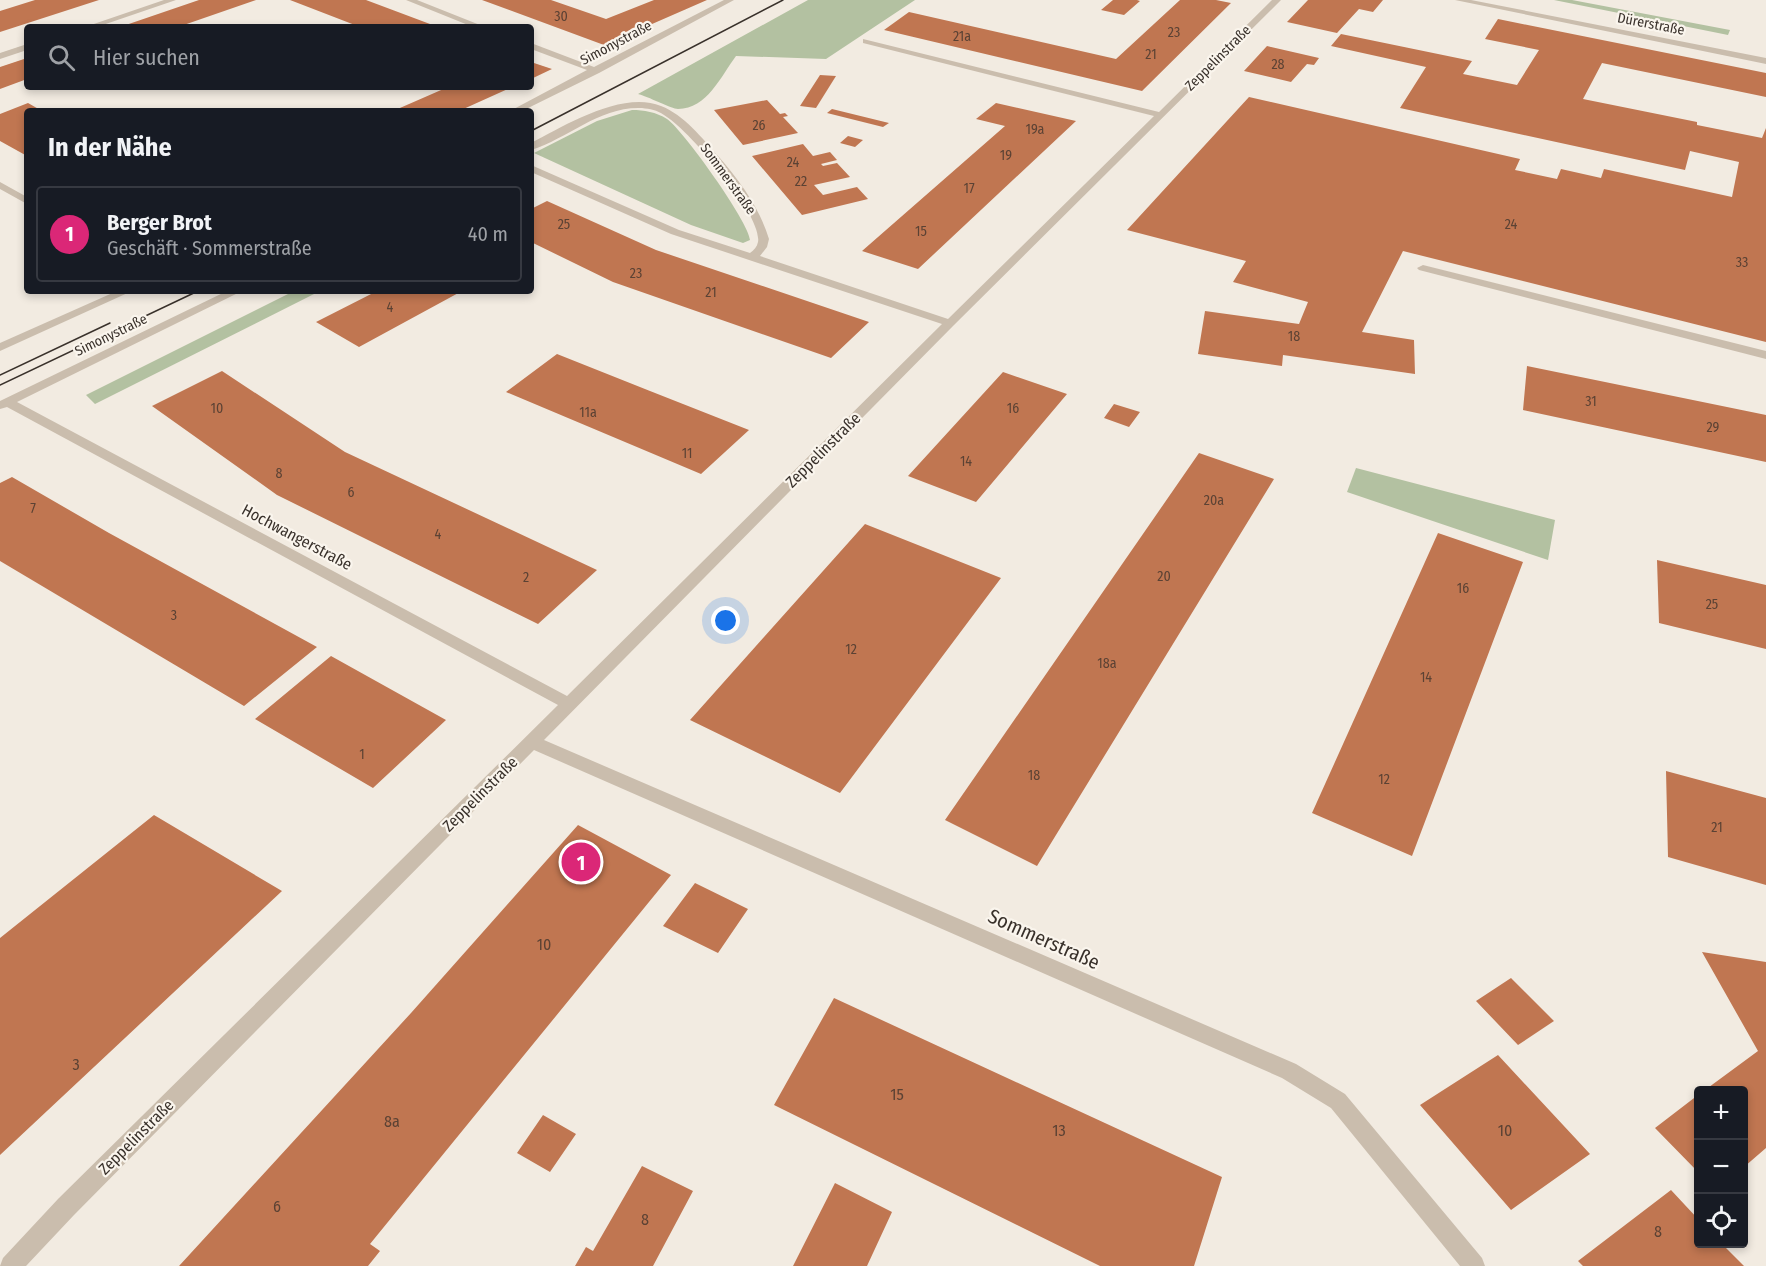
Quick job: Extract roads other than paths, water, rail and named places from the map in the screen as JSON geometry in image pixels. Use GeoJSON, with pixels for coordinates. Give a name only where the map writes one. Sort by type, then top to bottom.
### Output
{"type":"FeatureCollection","features":[{"type":"Feature","properties":{"kind":"street"},"geometry":{"type":"LineString","coordinates":[[98,24],[172,0]]}},
{"type":"Feature","properties":{"kind":"street"},"geometry":{"type":"LineString","coordinates":[[410,0],[473,24]]}},
{"type":"Feature","properties":{"kind":"street","name":"Simonystraße"},"geometry":{"type":"LineString","coordinates":[[521,108],[730,0]]}},
{"type":"Feature","properties":{"kind":"street","name":"Zeppelinstraße"},"geometry":{"type":"LineString","coordinates":[[11,1266],[66,1207],[950,323],[1277,0]]}},
{"type":"Feature","properties":{"kind":"street","name":"Dürerstraße"},"geometry":{"type":"LineString","coordinates":[[1459,0],[1766,61]]}},
{"type":"Feature","properties":{"kind":"street"},"geometry":{"type":"LineString","coordinates":[[866,42],[1160,115]]}},
{"type":"Feature","properties":{"kind":"street"},"geometry":{"type":"LineString","coordinates":[[534,47],[596,71]]}},
{"type":"Feature","properties":{"kind":"street"},"geometry":{"type":"LineString","coordinates":[[0,56],[24,48]]}},
{"type":"Feature","properties":{"kind":"street","name":"Sommerstraße"},"geometry":{"type":"LineString","coordinates":[[534,146],[612,110],[631,106],[665,110],[685,126],[722,167],[758,222],[764,240],[760,250],[752,258]]}},
{"type":"Feature","properties":{"kind":"street"},"geometry":{"type":"LineString","coordinates":[[534,169],[675,232],[950,323]]}},
{"type":"Feature","properties":{"kind":"street"},"geometry":{"type":"LineString","coordinates":[[0,185],[24,199]]}},
{"type":"Feature","properties":{"kind":"street"},"geometry":{"type":"LineString","coordinates":[[1423,268],[1766,355]]}},
{"type":"Feature","properties":{"kind":"street"},"geometry":{"type":"LineString","coordinates":[[0,347],[119,294]]}},
{"type":"Feature","properties":{"kind":"street","name":"Simonystraße"},"geometry":{"type":"LineString","coordinates":[[4,404],[230,294]]}},
{"type":"Feature","properties":{"kind":"street","name":"Hochwangerstraße"},"geometry":{"type":"LineString","coordinates":[[4,404],[569,704]]}},
{"type":"Feature","properties":{"kind":"street","name":"Sommerstraße"},"geometry":{"type":"LineString","coordinates":[[532,742],[1289,1071],[1338,1101],[1474,1266]]}},
{"type":"Feature","properties":{"kind":"tram line"},"geometry":{"type":"LineString","coordinates":[[534,129],[783,0]]}},
{"type":"Feature","properties":{"kind":"tram line"},"geometry":{"type":"LineString","coordinates":[[0,385],[192,294]]}},
{"type":"Feature","properties":{"kind":"tram line"},"geometry":{"type":"LineString","coordinates":[[0,375],[110,323]]}},
{"type":"Feature","properties":{"kind":"place","name":"Berger Brot"},"geometry":{"type":"Point","coordinates":[581,862]}}]}
